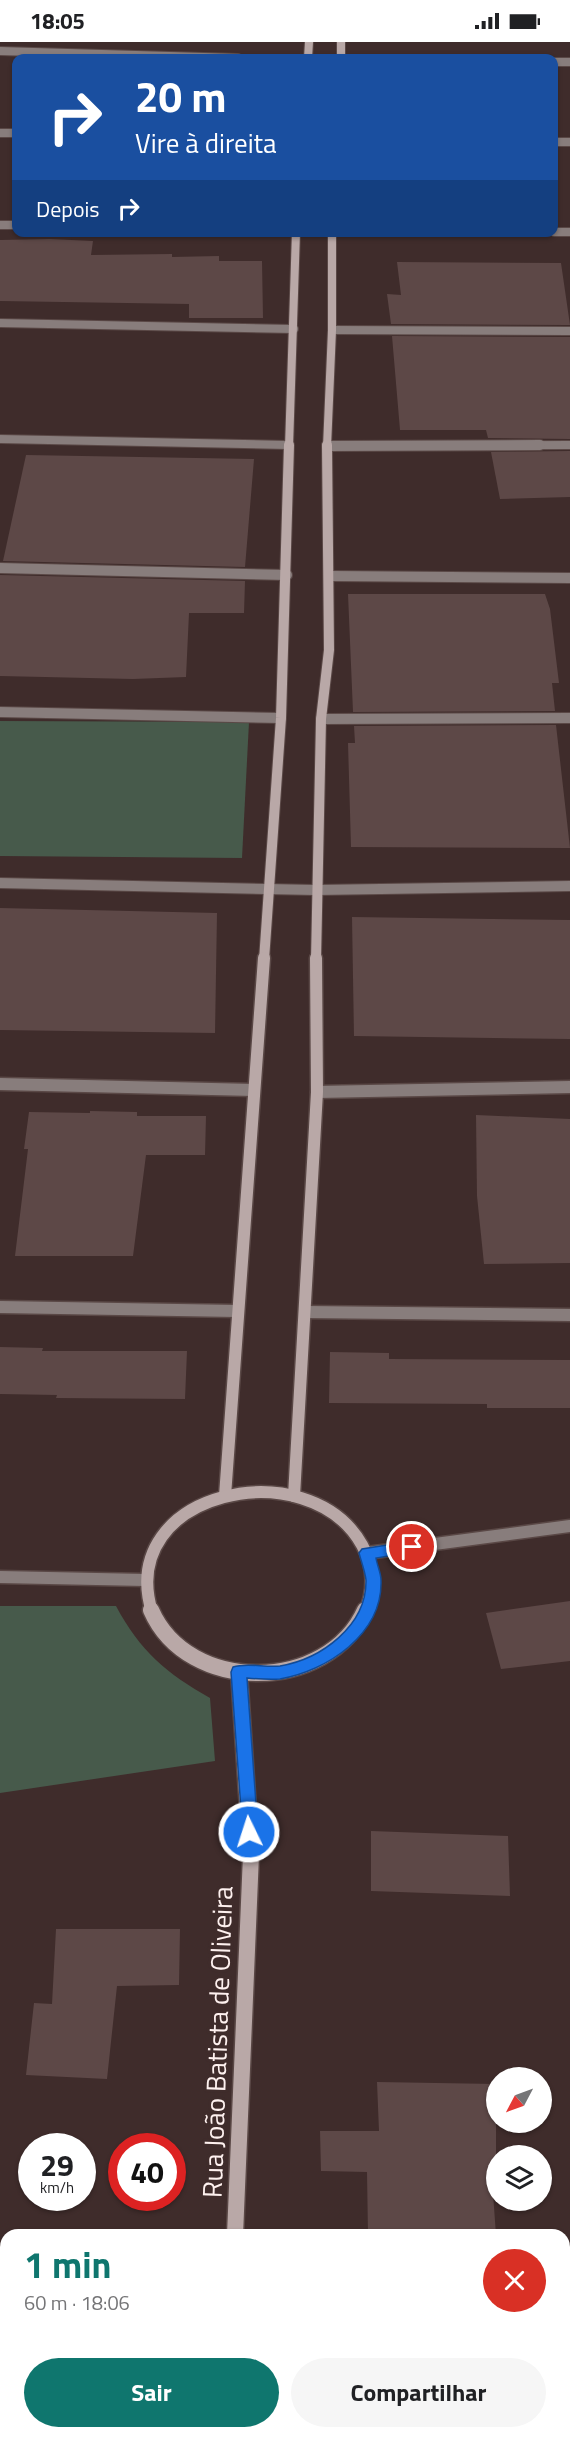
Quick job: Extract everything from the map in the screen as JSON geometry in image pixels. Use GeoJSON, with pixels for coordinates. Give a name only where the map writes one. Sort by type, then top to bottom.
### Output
{"type":"FeatureCollection","features":[{"type":"Feature","properties":{"kind":"street"},"geometry":{"type":"LineString","coordinates":[[0,51],[102,54]]}},
{"type":"Feature","properties":{"kind":"street"},"geometry":{"type":"LineString","coordinates":[[225,1496],[281,718],[296,237]]}},
{"type":"Feature","properties":{"kind":"street"},"geometry":{"type":"LineString","coordinates":[[294,1496],[317,1092],[316,890],[321,719],[329,650],[327,446],[332,330],[332,237]]}},
{"type":"Feature","properties":{"kind":"street"},"geometry":{"type":"LineString","coordinates":[[0,323],[294,329]]}},
{"type":"Feature","properties":{"kind":"street"},"geometry":{"type":"LineString","coordinates":[[332,330],[570,331]]}},
{"type":"Feature","properties":{"kind":"street"},"geometry":{"type":"LineString","coordinates":[[0,439],[288,445]]}},
{"type":"Feature","properties":{"kind":"street"},"geometry":{"type":"LineString","coordinates":[[327,446],[570,445]]}},
{"type":"Feature","properties":{"kind":"street"},"geometry":{"type":"LineString","coordinates":[[0,568],[287,575]]}},
{"type":"Feature","properties":{"kind":"street"},"geometry":{"type":"LineString","coordinates":[[330,576],[570,578]]}},
{"type":"Feature","properties":{"kind":"street"},"geometry":{"type":"LineString","coordinates":[[0,712],[281,718]]}},
{"type":"Feature","properties":{"kind":"street"},"geometry":{"type":"LineString","coordinates":[[321,719],[570,718]]}},
{"type":"Feature","properties":{"kind":"street"},"geometry":{"type":"LineString","coordinates":[[0,883],[316,890],[570,886]]}},
{"type":"Feature","properties":{"kind":"street"},"geometry":{"type":"LineString","coordinates":[[0,1084],[254,1090]]}},
{"type":"Feature","properties":{"kind":"street"},"geometry":{"type":"LineString","coordinates":[[317,1092],[570,1087]]}},
{"type":"Feature","properties":{"kind":"street"},"geometry":{"type":"LineString","coordinates":[[0,1307],[237,1311]]}},
{"type":"Feature","properties":{"kind":"street"},"geometry":{"type":"LineString","coordinates":[[306,1312],[570,1315]]}},
{"type":"Feature","properties":{"kind":"street"},"geometry":{"type":"LineString","coordinates":[[260,1491],[294,1496],[325,1508],[350,1528],[367,1553],[373,1581],[367,1612],[348,1640],[317,1660],[279,1672],[239,1672],[200,1661],[170,1640],[152,1612],[146,1580],[152,1552],[168,1528],[194,1508],[225,1496],[260,1491]]}},
{"type":"Feature","properties":{"kind":"street"},"geometry":{"type":"LineString","coordinates":[[367,1553],[570,1526]]}},
{"type":"Feature","properties":{"kind":"street"},"geometry":{"type":"LineString","coordinates":[[0,1577],[146,1580]]}},
{"type":"Feature","properties":{"kind":"street","name":"Rua João Batista de Oliveira"},"geometry":{"type":"LineString","coordinates":[[235,2229],[251,1855],[239,1672]]}},
{"type":"Feature","properties":{"kind":"green space"},"geometry":{"type":"Polygon","coordinates":[[[0,721],[249,722],[242,858],[0,856],[0,721]]]}},
{"type":"Feature","properties":{"kind":"green space"},"geometry":{"type":"Polygon","coordinates":[[[0,1606],[116,1606],[135,1636],[156,1660],[167,1670],[210,1698],[215,1761],[0,1793],[0,1606]]]}},
{"type":"Feature","properties":{"kind":"building"},"geometry":{"type":"Polygon","coordinates":[[[0,240],[93,241],[91,255],[172,254],[172,257],[219,256],[219,261],[262,261],[263,318],[189,318],[189,304],[0,301],[0,240]]]}},
{"type":"Feature","properties":{"kind":"building"},"geometry":{"type":"Polygon","coordinates":[[[397,262],[561,263],[570,325],[391,324],[387,294],[401,295],[397,262]]]}},
{"type":"Feature","properties":{"kind":"building"},"geometry":{"type":"Polygon","coordinates":[[[392,336],[570,337],[570,439],[488,438],[486,430],[400,430],[392,336]]]}},
{"type":"Feature","properties":{"kind":"building"},"geometry":{"type":"Polygon","coordinates":[[[570,451],[570,497],[500,499],[491,452],[570,451]]]}},
{"type":"Feature","properties":{"kind":"building"},"geometry":{"type":"Polygon","coordinates":[[[26,455],[254,459],[245,567],[3,561],[26,455]]]}},
{"type":"Feature","properties":{"kind":"building"},"geometry":{"type":"Polygon","coordinates":[[[0,575],[245,581],[244,613],[189,613],[186,677],[133,679],[0,676],[0,575]]]}},
{"type":"Feature","properties":{"kind":"building"},"geometry":{"type":"Polygon","coordinates":[[[348,594],[545,594],[550,609],[559,683],[552,683],[555,711],[353,712],[348,594]]]}},
{"type":"Feature","properties":{"kind":"building"},"geometry":{"type":"Polygon","coordinates":[[[556,725],[570,848],[351,847],[348,743],[355,743],[354,726],[556,725]]]}},
{"type":"Feature","properties":{"kind":"building"},"geometry":{"type":"Polygon","coordinates":[[[0,908],[217,913],[215,1033],[0,1030],[0,908]]]}},
{"type":"Feature","properties":{"kind":"building"},"geometry":{"type":"Polygon","coordinates":[[[352,917],[570,920],[570,1039],[354,1036],[352,917]]]}},
{"type":"Feature","properties":{"kind":"building"},"geometry":{"type":"Polygon","coordinates":[[[90,1111],[137,1112],[137,1116],[206,1116],[205,1155],[146,1155],[133,1256],[15,1256],[28,1149],[24,1149],[29,1112],[90,1113],[90,1111]]]}},
{"type":"Feature","properties":{"kind":"building"},"geometry":{"type":"Polygon","coordinates":[[[476,1115],[570,1119],[570,1263],[484,1264],[477,1196],[476,1115]]]}},
{"type":"Feature","properties":{"kind":"building"},"geometry":{"type":"Polygon","coordinates":[[[0,1347],[43,1348],[42,1351],[187,1351],[185,1399],[56,1398],[57,1395],[0,1394],[0,1347]]]}},
{"type":"Feature","properties":{"kind":"building"},"geometry":{"type":"Polygon","coordinates":[[[330,1352],[389,1353],[389,1359],[570,1360],[570,1408],[487,1408],[487,1404],[329,1403],[330,1352]]]}},
{"type":"Feature","properties":{"kind":"building"},"geometry":{"type":"Polygon","coordinates":[[[570,1601],[570,1661],[501,1669],[486,1613],[570,1601]]]}},
{"type":"Feature","properties":{"kind":"building"},"geometry":{"type":"Polygon","coordinates":[[[371,1831],[508,1836],[510,1896],[371,1891],[371,1831]]]}},
{"type":"Feature","properties":{"kind":"building"},"geometry":{"type":"Polygon","coordinates":[[[56,1929],[180,1929],[179,1985],[117,1986],[107,2079],[26,2075],[34,2003],[52,2004],[56,1929]]]}},
{"type":"Feature","properties":{"kind":"building"},"geometry":{"type":"Polygon","coordinates":[[[377,2082],[486,2084],[486,2133],[496,2133],[496,2145],[486,2145],[486,2211],[494,2211],[496,2229],[368,2229],[367,2172],[321,2171],[320,2131],[379,2131],[377,2082]]]}},
{"type":"Feature","properties":{"kind":"route"},"geometry":{"type":"LineString","coordinates":[[249,1832],[239,1672],[279,1672],[317,1660],[348,1640],[367,1612],[373,1581],[367,1553],[412,1547]]}}]}
